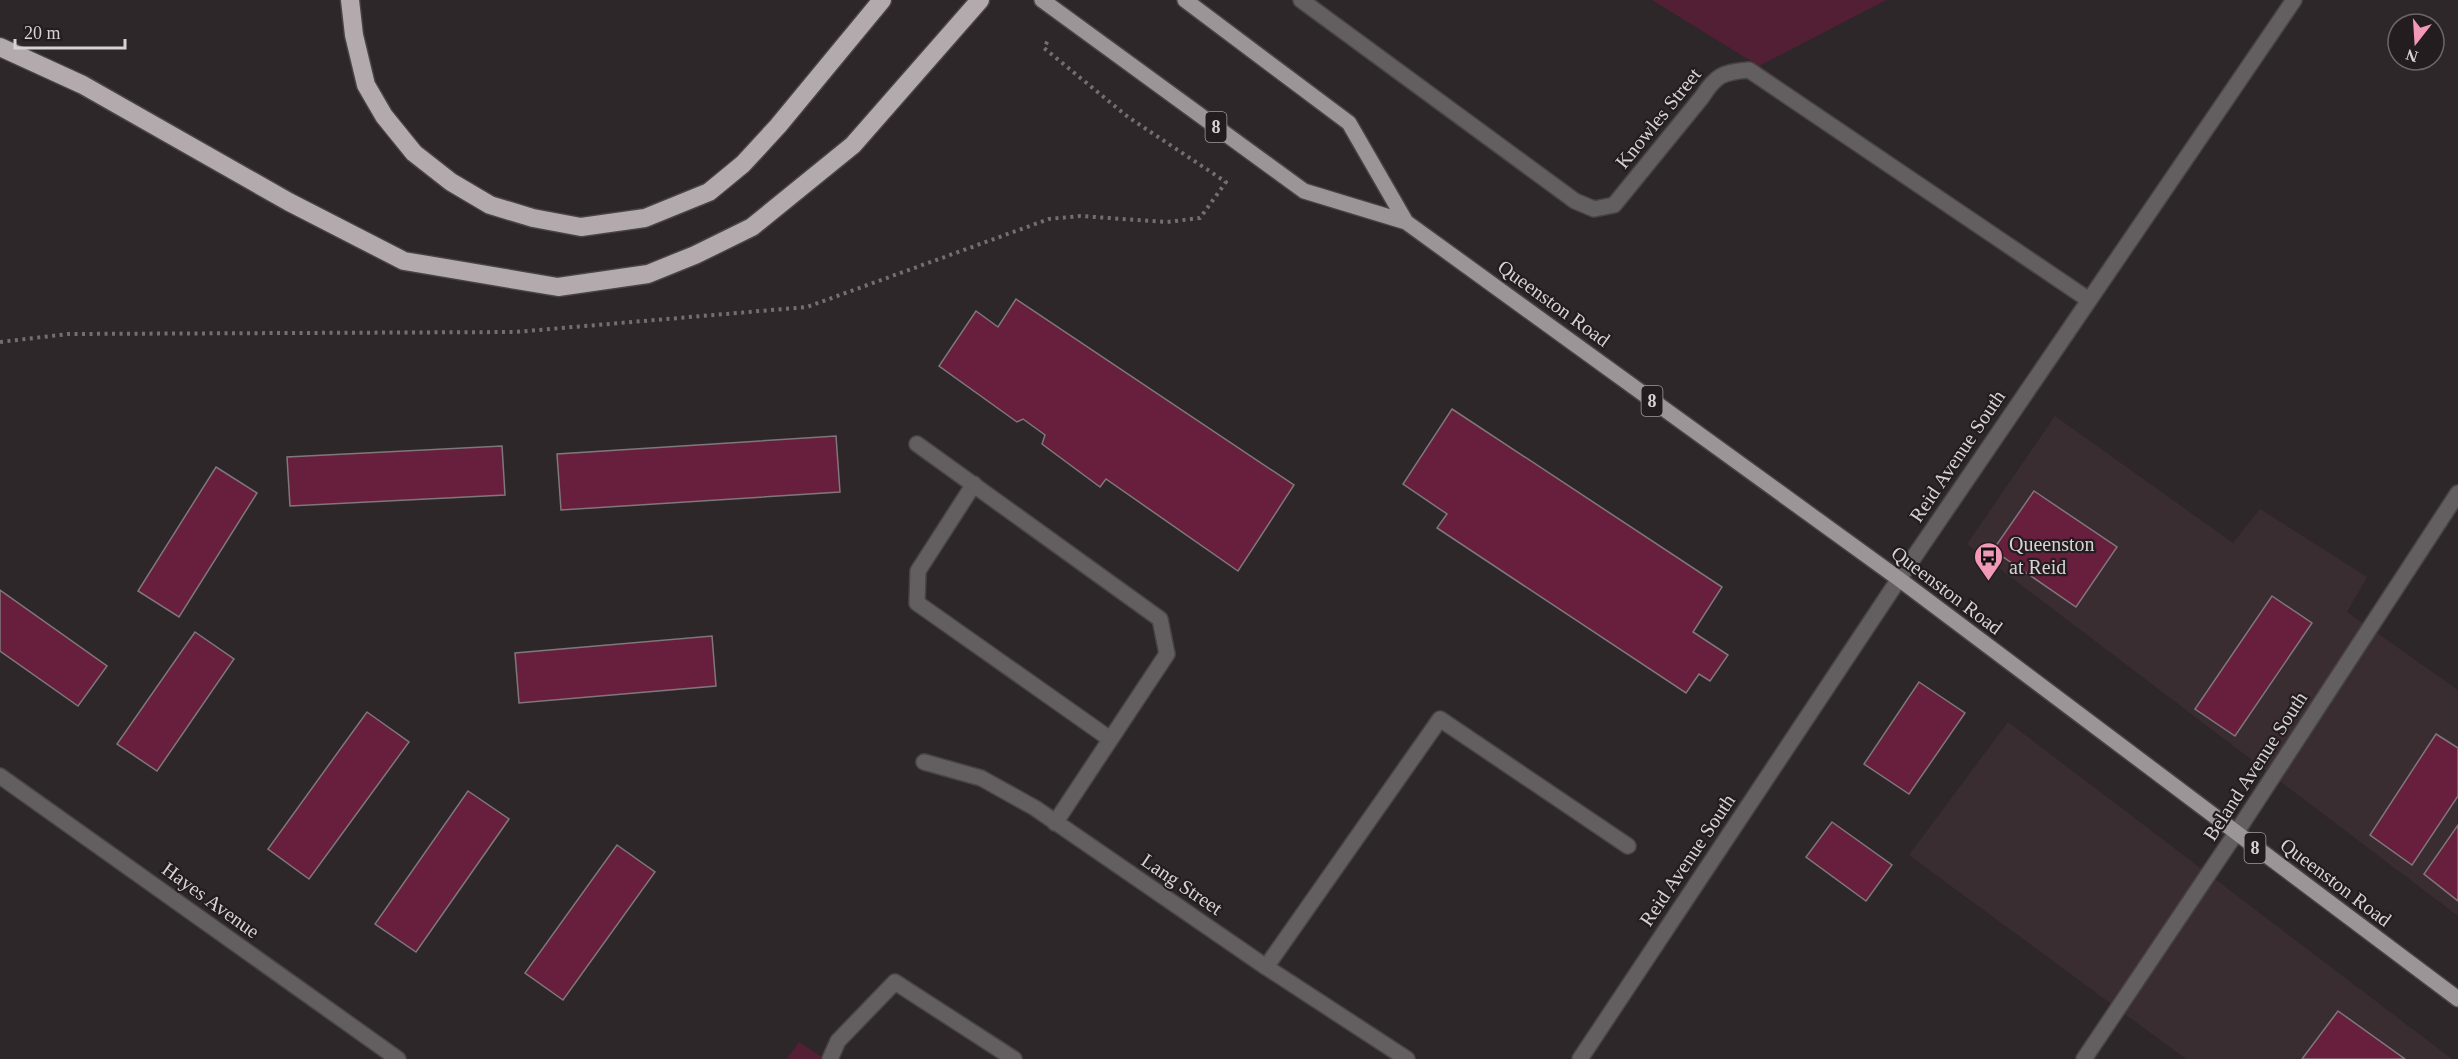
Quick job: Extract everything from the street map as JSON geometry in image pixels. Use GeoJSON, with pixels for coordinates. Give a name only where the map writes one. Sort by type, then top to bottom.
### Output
{"type":"FeatureCollection","features":[{"type":"Feature","properties":{"kind":"highway"},"geometry":{"type":"LineString","coordinates":[[350,0],[354,35],[366,85],[384,116],[414,153],[451,182],[490,205],[533,218],[581,227],[645,218],[709,192],[743,164],[778,126],[882,0]]}},
{"type":"Feature","properties":{"kind":"highway"},"geometry":{"type":"LineString","coordinates":[[0,47],[83,85],[289,202],[404,261],[558,287],[648,274],[695,255],[752,227],[853,145],[980,0]]}},
{"type":"Feature","properties":{"kind":"main road","name":"Queenston Road"},"geometry":{"type":"LineString","coordinates":[[1042,0],[1304,191],[1406,222],[1899,579],[2458,999]]}},
{"type":"Feature","properties":{"kind":"main road","name":"Queenston Road"},"geometry":{"type":"LineString","coordinates":[[1185,0],[1349,123],[1406,222]]}},
{"type":"Feature","properties":{"kind":"street","name":"Knowles Street"},"geometry":{"type":"LineString","coordinates":[[1301,0],[1575,201],[1594,209],[1614,205],[1713,81],[1729,71],[1749,70],[2089,300]]}},
{"type":"Feature","properties":{"kind":"street","name":"Reid Avenue South"},"geometry":{"type":"LineString","coordinates":[[1580,1059],[1899,579],[2294,0]]}},
{"type":"Feature","properties":{"kind":"street"},"geometry":{"type":"LineString","coordinates":[[917,444],[1160,619],[1167,654],[1055,823]]}},
{"type":"Feature","properties":{"kind":"street"},"geometry":{"type":"LineString","coordinates":[[974,484],[918,571],[917,603],[1110,739]]}},
{"type":"Feature","properties":{"kind":"street","name":"Beland Avenue South"},"geometry":{"type":"LineString","coordinates":[[2084,1059],[2236,834],[2458,494]]}},
{"type":"Feature","properties":{"kind":"street"},"geometry":{"type":"LineString","coordinates":[[1266,967],[1440,719],[1628,846]]}},
{"type":"Feature","properties":{"kind":"street","name":"Lang Street"},"geometry":{"type":"LineString","coordinates":[[924,762],[981,778],[1035,808],[1266,967],[1407,1059]]}},
{"type":"Feature","properties":{"kind":"street","name":"Hayes Avenue"},"geometry":{"type":"LineString","coordinates":[[0,776],[398,1059]]}},
{"type":"Feature","properties":{"kind":"street"},"geometry":{"type":"LineString","coordinates":[[830,1059],[838,1041],[895,982],[1014,1059]]}},
{"type":"Feature","properties":{"kind":"path"},"geometry":{"type":"LineString","coordinates":[[1062,14],[1044,48],[1128,117],[1226,182]]}},
{"type":"Feature","properties":{"kind":"shaded area"},"geometry":{"type":"Polygon","coordinates":[[[1652,0],[1886,0],[1759,66],[1652,0]]]}},
{"type":"Feature","properties":{"kind":"shaded area"},"geometry":{"type":"Polygon","coordinates":[[[2055,416],[2233,543],[2260,509],[2367,577],[2347,612],[2458,690],[2458,916],[1967,544],[2055,416]]]}},
{"type":"Feature","properties":{"kind":"shaded area"},"geometry":{"type":"Polygon","coordinates":[[[2008,722],[2452,1059],[2186,1059],[1909,855],[2008,722]]]}},
{"type":"Feature","properties":{"kind":"shaded area"},"geometry":{"type":"Polygon","coordinates":[[[799,1042],[825,1059],[787,1059],[799,1042]]]}},
{"type":"Feature","properties":{"kind":"building"},"geometry":{"type":"Polygon","coordinates":[[[1016,299],[1294,485],[1238,571],[1106,479],[1100,487],[1042,444],[1045,435],[1023,419],[1017,422],[939,366],[976,311],[998,327],[1016,299]]]}},
{"type":"Feature","properties":{"kind":"building"},"geometry":{"type":"Polygon","coordinates":[[[1452,409],[1722,587],[1693,632],[1728,655],[1710,681],[1699,674],[1686,693],[1437,528],[1447,514],[1403,484],[1452,409]]]}},
{"type":"Feature","properties":{"kind":"building"},"geometry":{"type":"Polygon","coordinates":[[[836,436],[840,492],[561,510],[557,454],[836,436]]]}},
{"type":"Feature","properties":{"kind":"building"},"geometry":{"type":"Polygon","coordinates":[[[502,446],[505,495],[290,506],[287,457],[502,446]]]}},
{"type":"Feature","properties":{"kind":"building"},"geometry":{"type":"Polygon","coordinates":[[[216,467],[257,493],[179,617],[138,591],[216,467]]]}},
{"type":"Feature","properties":{"kind":"building"},"geometry":{"type":"Polygon","coordinates":[[[2034,491],[2117,547],[2076,607],[1993,550],[2034,491]]]}},
{"type":"Feature","properties":{"kind":"building"},"geometry":{"type":"Polygon","coordinates":[[[0,590],[107,666],[78,706],[0,651],[0,590]]]}},
{"type":"Feature","properties":{"kind":"building"},"geometry":{"type":"Polygon","coordinates":[[[2272,596],[2312,623],[2235,736],[2195,709],[2272,596]]]}},
{"type":"Feature","properties":{"kind":"building"},"geometry":{"type":"Polygon","coordinates":[[[195,632],[234,659],[157,771],[117,744],[195,632]]]}},
{"type":"Feature","properties":{"kind":"building"},"geometry":{"type":"Polygon","coordinates":[[[712,636],[716,686],[519,703],[515,653],[712,636]]]}},
{"type":"Feature","properties":{"kind":"building"},"geometry":{"type":"Polygon","coordinates":[[[1919,682],[1965,713],[1909,794],[1864,764],[1919,682]]]}},
{"type":"Feature","properties":{"kind":"building"},"geometry":{"type":"Polygon","coordinates":[[[367,712],[409,742],[309,879],[268,849],[367,712]]]}},
{"type":"Feature","properties":{"kind":"building"},"geometry":{"type":"Polygon","coordinates":[[[2436,734],[2458,748],[2458,796],[2412,865],[2370,835],[2436,734]]]}},
{"type":"Feature","properties":{"kind":"building"},"geometry":{"type":"Polygon","coordinates":[[[468,791],[509,819],[416,952],[375,924],[468,791]]]}},
{"type":"Feature","properties":{"kind":"building"},"geometry":{"type":"Polygon","coordinates":[[[1832,822],[1892,865],[1866,901],[1806,857],[1832,822]]]}},
{"type":"Feature","properties":{"kind":"building"},"geometry":{"type":"Polygon","coordinates":[[[2458,825],[2458,901],[2424,874],[2458,825]]]}},
{"type":"Feature","properties":{"kind":"building"},"geometry":{"type":"Polygon","coordinates":[[[617,845],[655,872],[563,1000],[525,973],[617,845]]]}},
{"type":"Feature","properties":{"kind":"building"},"geometry":{"type":"Polygon","coordinates":[[[2338,1011],[2405,1059],[2302,1059],[2338,1011]]]}},
{"type":"Feature","properties":{"kind":"place","name":"Queenston at Reid"},"geometry":{"type":"Point","coordinates":[1988,582]}}]}
